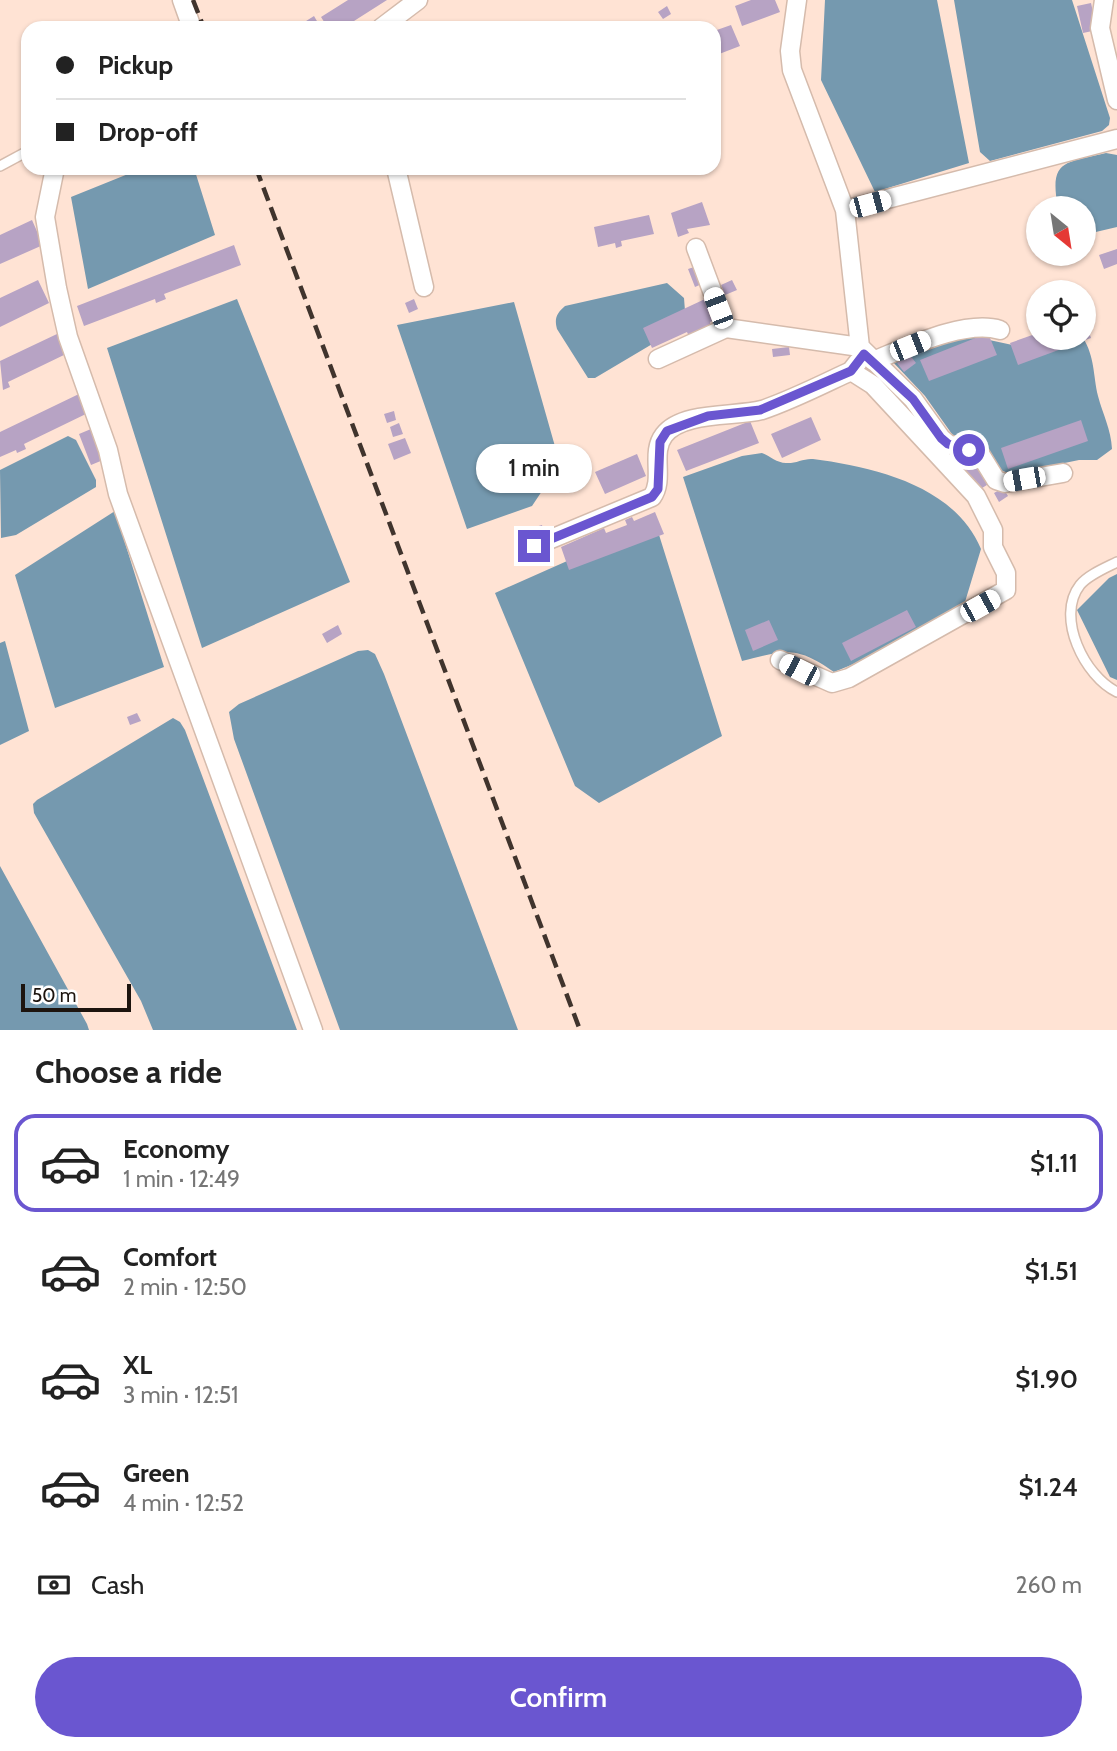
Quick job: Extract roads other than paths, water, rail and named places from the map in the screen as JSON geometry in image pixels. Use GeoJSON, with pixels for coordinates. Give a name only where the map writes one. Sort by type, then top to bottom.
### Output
{"type":"FeatureCollection","features":[{"type":"Feature","properties":{"kind":"street"},"geometry":{"type":"LineString","coordinates":[[181,0],[189,21]]}},
{"type":"Feature","properties":{"kind":"street"},"geometry":{"type":"LineString","coordinates":[[390,21],[418,0]]}},
{"type":"Feature","properties":{"kind":"street"},"geometry":{"type":"LineString","coordinates":[[797,0],[790,51],[792,70],[845,211],[866,354],[913,399],[948,444],[981,454],[996,480],[1005,483],[1063,473]]}},
{"type":"Feature","properties":{"kind":"street"},"geometry":{"type":"LineString","coordinates":[[1104,0],[1100,28],[1117,100]]}},
{"type":"Feature","properties":{"kind":"street"},"geometry":{"type":"LineString","coordinates":[[845,211],[1117,139]]}},
{"type":"Feature","properties":{"kind":"street"},"geometry":{"type":"LineString","coordinates":[[53,175],[45,217],[68,337],[108,450],[118,494],[313,1030]]}},
{"type":"Feature","properties":{"kind":"street"},"geometry":{"type":"LineString","coordinates":[[398,175],[424,287]]}},
{"type":"Feature","properties":{"kind":"street"},"geometry":{"type":"LineString","coordinates":[[696,248],[726,328]]}},
{"type":"Feature","properties":{"kind":"street"},"geometry":{"type":"LineString","coordinates":[[658,359],[726,328],[866,354],[954,332],[992,327],[1000,330]]}},
{"type":"Feature","properties":{"kind":"street"},"geometry":{"type":"LineString","coordinates":[[534,546],[652,497],[658,489],[660,442],[667,431],[708,416],[760,410],[851,371],[866,354]]}},
{"type":"Feature","properties":{"kind":"street"},"geometry":{"type":"LineString","coordinates":[[780,660],[832,683],[849,678],[1006,590],[1006,573],[993,547],[992,530],[976,496],[873,385],[851,371]]}},
{"type":"Feature","properties":{"kind":"lane"},"geometry":{"type":"LineString","coordinates":[[0,166],[21,154]]}},
{"type":"Feature","properties":{"kind":"lane"},"geometry":{"type":"LineString","coordinates":[[1117,562],[1080,585],[1071,611],[1079,648],[1101,682],[1117,692]]}},
{"type":"Feature","properties":{"kind":"water"},"geometry":{"type":"Polygon","coordinates":[[[825,0],[937,0],[969,163],[875,192],[821,80],[825,0]]]}},
{"type":"Feature","properties":{"kind":"water"},"geometry":{"type":"Polygon","coordinates":[[[954,0],[1072,0],[1110,118],[1109,125],[1102,131],[990,161],[980,152],[954,0]]]}},
{"type":"Feature","properties":{"kind":"water"},"geometry":{"type":"Polygon","coordinates":[[[1106,153],[1117,155],[1117,227],[1096,232],[1096,196],[1056,196],[1058,172],[1063,166],[1106,153]]]}},
{"type":"Feature","properties":{"kind":"water"},"geometry":{"type":"Polygon","coordinates":[[[126,175],[196,175],[215,235],[88,289],[71,197],[126,175]]]}},
{"type":"Feature","properties":{"kind":"water"},"geometry":{"type":"Polygon","coordinates":[[[667,283],[684,298],[686,324],[595,378],[588,378],[557,329],[556,319],[560,311],[565,306],[667,283]]]}},
{"type":"Feature","properties":{"kind":"water"},"geometry":{"type":"Polygon","coordinates":[[[237,299],[350,582],[202,648],[107,348],[237,299]]]}},
{"type":"Feature","properties":{"kind":"water"},"geometry":{"type":"Polygon","coordinates":[[[514,302],[560,464],[532,506],[467,529],[397,325],[514,302]]]}},
{"type":"Feature","properties":{"kind":"water"},"geometry":{"type":"Polygon","coordinates":[[[971,336],[1017,346],[1026,344],[1026,350],[1089,350],[1112,449],[1097,460],[1079,460],[1011,474],[1000,470],[984,449],[954,437],[925,396],[891,360],[893,355],[971,336]]]}},
{"type":"Feature","properties":{"kind":"water"},"geometry":{"type":"Polygon","coordinates":[[[68,436],[76,440],[96,480],[96,487],[16,535],[1,538],[0,470],[68,436]]]}},
{"type":"Feature","properties":{"kind":"water"},"geometry":{"type":"Polygon","coordinates":[[[762,453],[783,463],[813,459],[887,474],[933,495],[952,509],[969,527],[981,549],[965,602],[856,663],[834,672],[810,657],[790,652],[742,661],[683,477],[742,456],[762,453]]]}},
{"type":"Feature","properties":{"kind":"water"},"geometry":{"type":"Polygon","coordinates":[[[115,511],[164,667],[55,708],[15,575],[115,511]]]}},
{"type":"Feature","properties":{"kind":"water"},"geometry":{"type":"Polygon","coordinates":[[[655,522],[722,736],[599,803],[575,786],[495,593],[655,522]]]}},
{"type":"Feature","properties":{"kind":"water"},"geometry":{"type":"Polygon","coordinates":[[[1117,574],[1117,680],[1110,677],[1077,610],[1109,578],[1117,574]]]}},
{"type":"Feature","properties":{"kind":"water"},"geometry":{"type":"Polygon","coordinates":[[[5,641],[29,731],[0,745],[0,643],[5,641]]]}},
{"type":"Feature","properties":{"kind":"water"},"geometry":{"type":"Polygon","coordinates":[[[368,650],[375,654],[384,674],[518,1030],[340,1030],[234,739],[229,712],[239,704],[358,651],[368,650]]]}},
{"type":"Feature","properties":{"kind":"water"},"geometry":{"type":"Polygon","coordinates":[[[173,718],[180,722],[185,730],[297,1030],[153,1030],[141,1001],[34,813],[33,804],[37,800],[173,718]]]}},
{"type":"Feature","properties":{"kind":"water"},"geometry":{"type":"Polygon","coordinates":[[[0,866],[87,1024],[89,1030],[0,1030],[0,866]]]}},
{"type":"Feature","properties":{"kind":"railway"},"geometry":{"type":"LineString","coordinates":[[193,0],[201,21]]}},
{"type":"Feature","properties":{"kind":"railway"},"geometry":{"type":"LineString","coordinates":[[259,175],[580,1030]]}}]}
